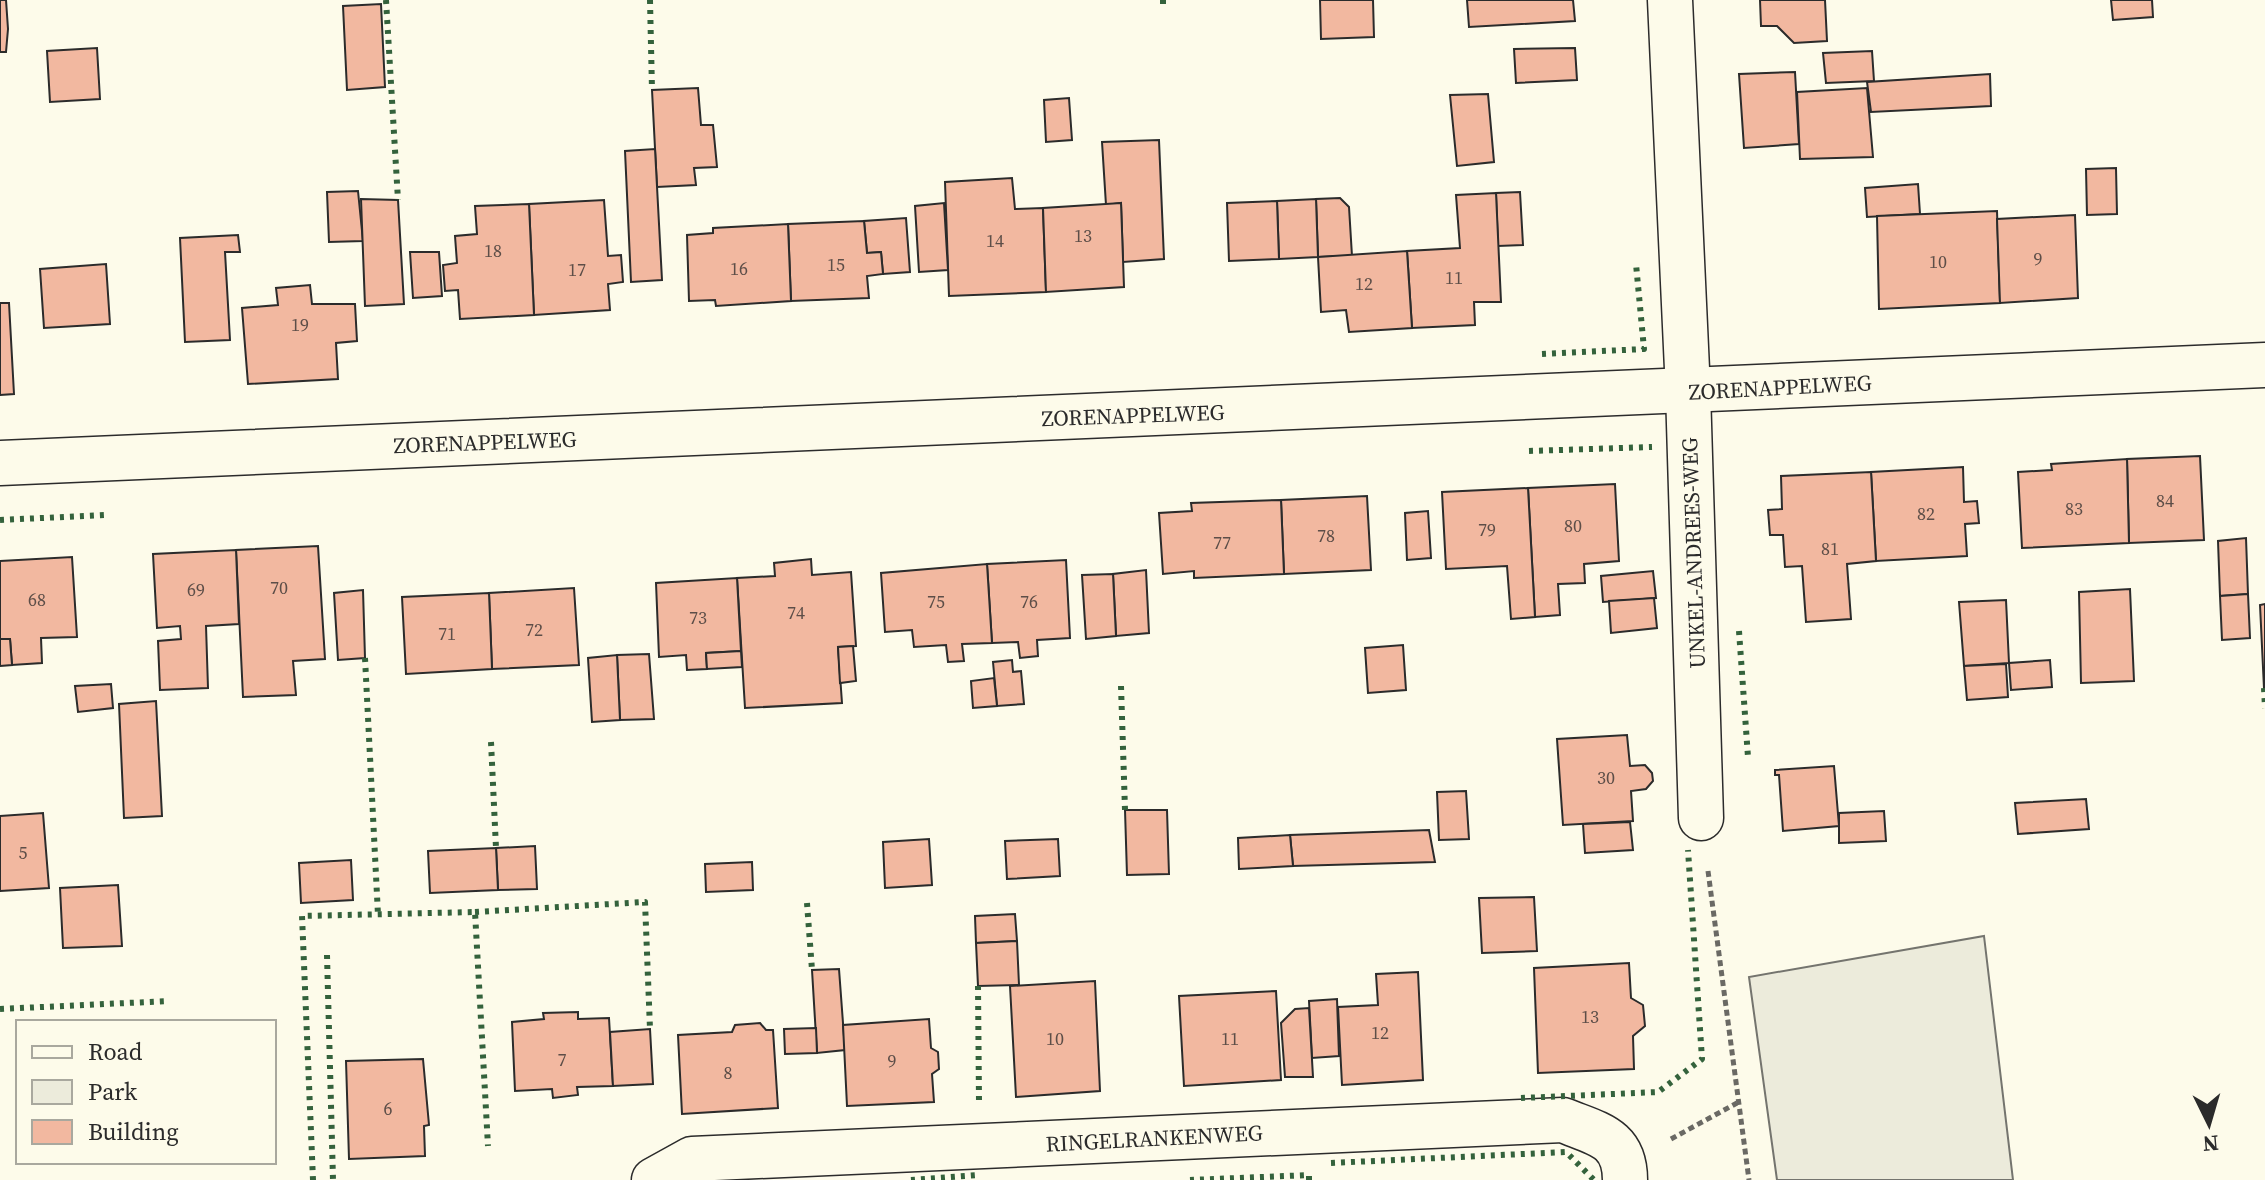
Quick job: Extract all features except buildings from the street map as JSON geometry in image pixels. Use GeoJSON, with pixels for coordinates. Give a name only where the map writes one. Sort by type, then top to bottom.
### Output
{"type":"FeatureCollection","features":[{"type":"Feature","properties":{"kind":"street","name":"UNKEL-ANDREES-WEG"},"geometry":{"type":"LineString","coordinates":[[1670,0],[1688,391],[1701,818]]}},
{"type":"Feature","properties":{"kind":"street","name":"ZORENAPPELWEG"},"geometry":{"type":"LineString","coordinates":[[0,463],[2265,365]]}},
{"type":"Feature","properties":{"kind":"street","name":"RINGELRANKENWEG"},"geometry":{"type":"LineString","coordinates":[[654,1180],[692,1159],[1563,1120],[1612,1140],[1625,1172]]}},
{"type":"Feature","properties":{"kind":"path"},"geometry":{"type":"LineString","coordinates":[[1701,818],[1749,1180]]}},
{"type":"Feature","properties":{"kind":"path"},"geometry":{"type":"LineString","coordinates":[[1625,1172],[1737,1103]]}},
{"type":"Feature","properties":{"kind":"green space"},"geometry":{"type":"Polygon","coordinates":[[[1984,936],[2013,1180],[1777,1180],[1749,977],[1984,936]]]}},
{"type":"Feature","properties":{"kind":"hedge"},"geometry":{"type":"LineString","coordinates":[[386,0],[398,200]]}},
{"type":"Feature","properties":{"kind":"hedge"},"geometry":{"type":"LineString","coordinates":[[650,0],[652,90]]}},
{"type":"Feature","properties":{"kind":"hedge"},"geometry":{"type":"LineString","coordinates":[[1163,0],[1163,5]]}},
{"type":"Feature","properties":{"kind":"hedge"},"geometry":{"type":"LineString","coordinates":[[1542,354],[1644,349],[1636,264]]}},
{"type":"Feature","properties":{"kind":"hedge"},"geometry":{"type":"LineString","coordinates":[[1529,451],[1652,447]]}},
{"type":"Feature","properties":{"kind":"hedge"},"geometry":{"type":"LineString","coordinates":[[0,520],[105,515]]}},
{"type":"Feature","properties":{"kind":"hedge"},"geometry":{"type":"LineString","coordinates":[[1739,631],[1748,757]]}},
{"type":"Feature","properties":{"kind":"hedge"},"geometry":{"type":"LineString","coordinates":[[365,658],[378,915]]}},
{"type":"Feature","properties":{"kind":"hedge"},"geometry":{"type":"LineString","coordinates":[[1121,686],[1125,810]]}},
{"type":"Feature","properties":{"kind":"hedge"},"geometry":{"type":"LineString","coordinates":[[2264,688],[2265,708]]}},
{"type":"Feature","properties":{"kind":"hedge"},"geometry":{"type":"LineString","coordinates":[[491,742],[496,848]]}},
{"type":"Feature","properties":{"kind":"hedge"},"geometry":{"type":"LineString","coordinates":[[1521,1098],[1658,1092],[1702,1059],[1688,850]]}},
{"type":"Feature","properties":{"kind":"hedge"},"geometry":{"type":"LineString","coordinates":[[475,912],[645,902],[650,1029]]}},
{"type":"Feature","properties":{"kind":"hedge"},"geometry":{"type":"LineString","coordinates":[[807,903],[812,970]]}},
{"type":"Feature","properties":{"kind":"hedge"},"geometry":{"type":"LineString","coordinates":[[313,1180],[302,916],[475,912],[488,1146]]}},
{"type":"Feature","properties":{"kind":"hedge"},"geometry":{"type":"LineString","coordinates":[[327,955],[333,1180]]}},
{"type":"Feature","properties":{"kind":"hedge"},"geometry":{"type":"LineString","coordinates":[[978,986],[979,1102]]}},
{"type":"Feature","properties":{"kind":"hedge"},"geometry":{"type":"LineString","coordinates":[[0,1009],[169,1001]]}},
{"type":"Feature","properties":{"kind":"hedge"},"geometry":{"type":"LineString","coordinates":[[1331,1163],[1566,1152],[1594,1180]]}},
{"type":"Feature","properties":{"kind":"hedge"},"geometry":{"type":"LineString","coordinates":[[911,1180],[978,1175]]}},
{"type":"Feature","properties":{"kind":"hedge"},"geometry":{"type":"LineString","coordinates":[[1190,1180],[1309,1175],[1309,1180]]}}]}
